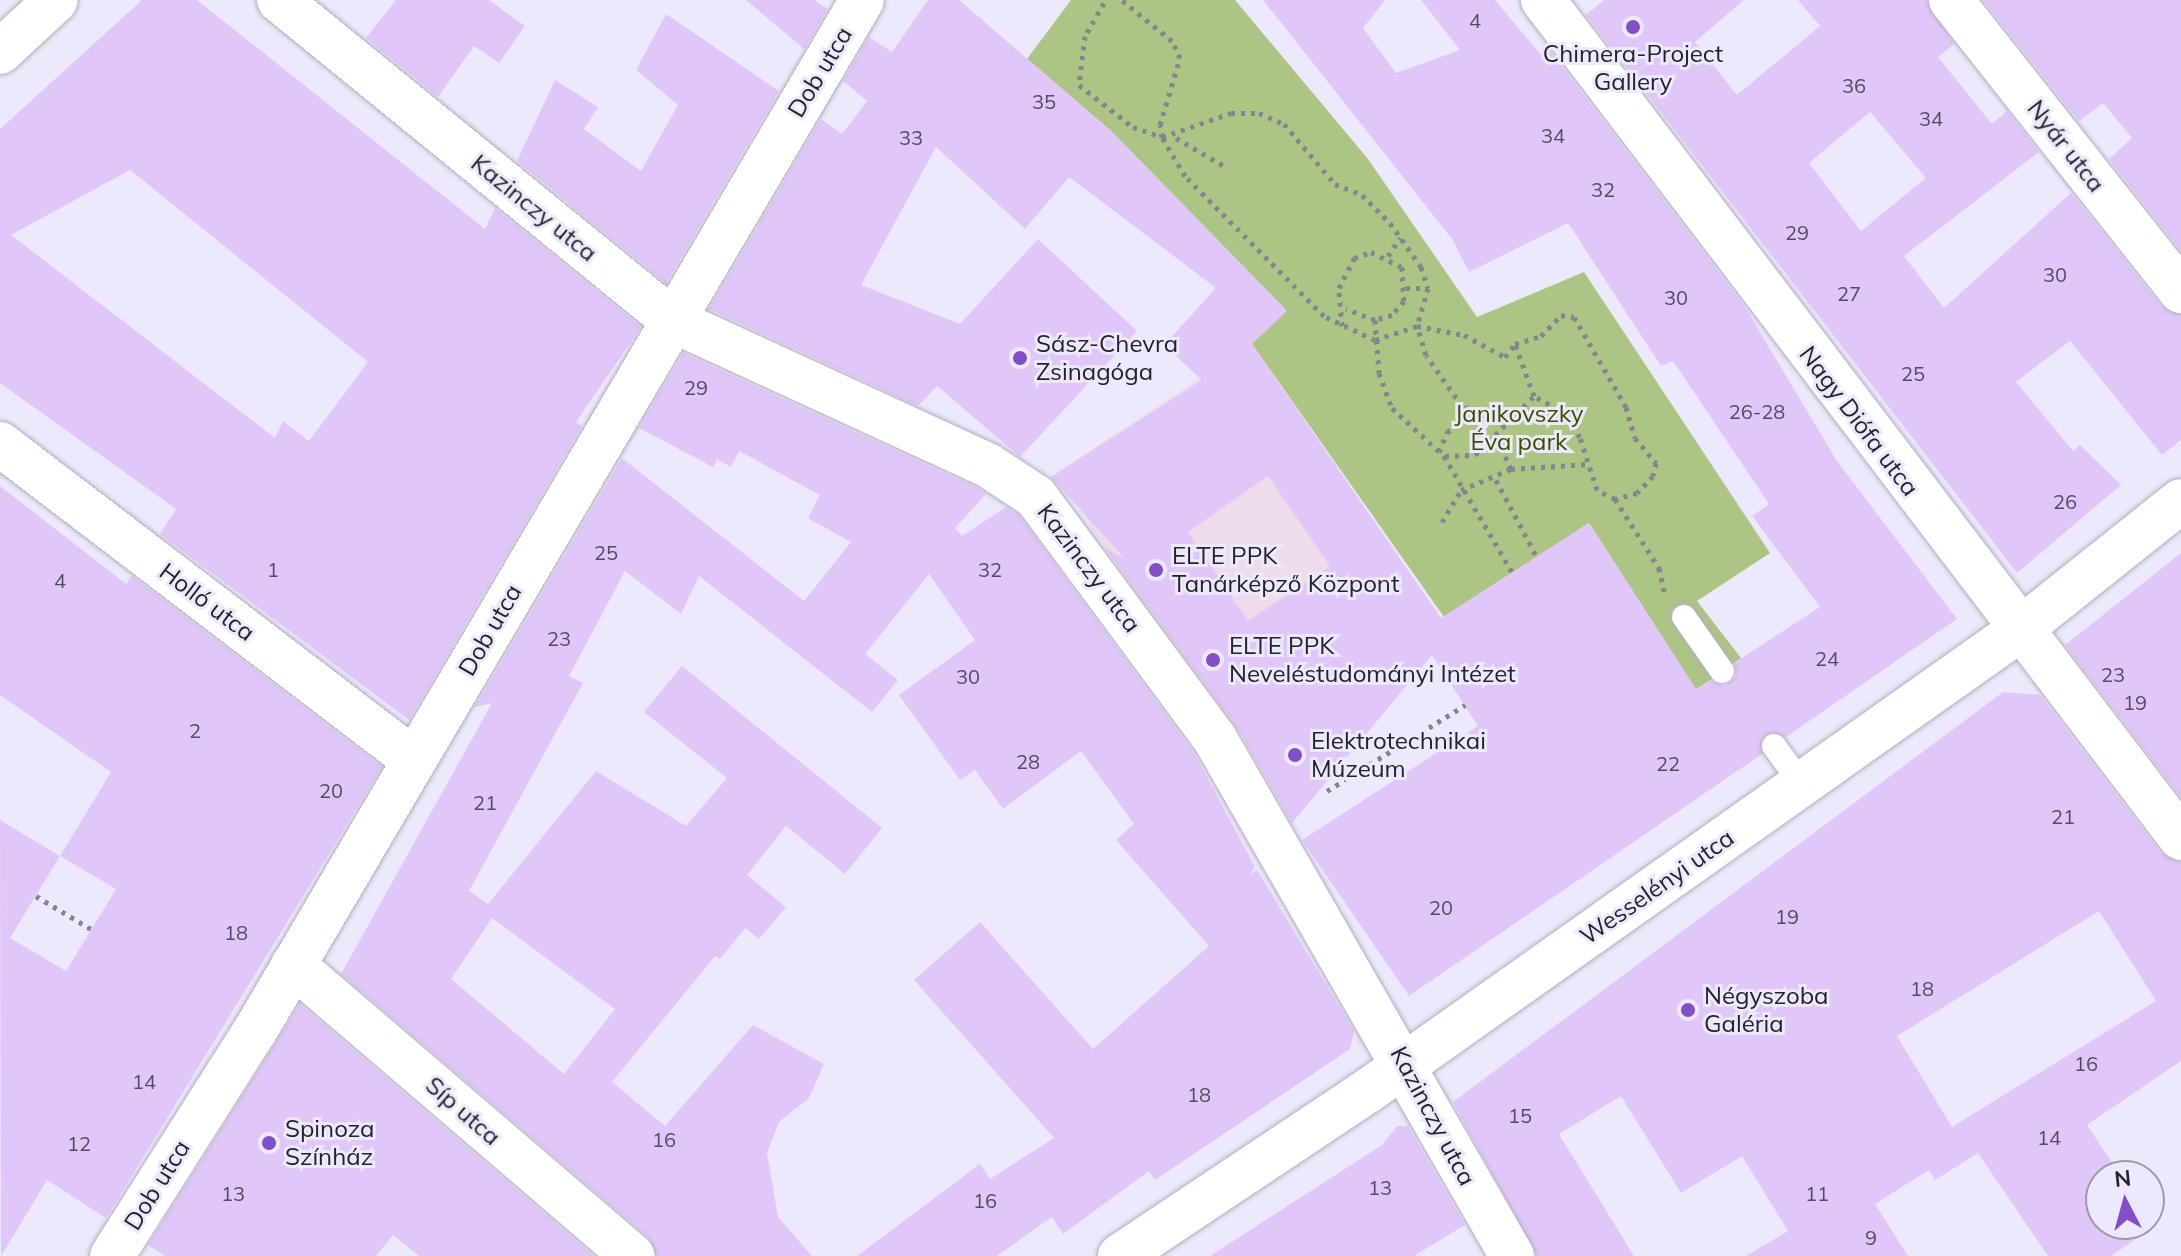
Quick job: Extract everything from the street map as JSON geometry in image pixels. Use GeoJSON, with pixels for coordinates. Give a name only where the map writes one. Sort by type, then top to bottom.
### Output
{"type":"FeatureCollection","features":[{"type":"Feature","properties":{"kind":"street"},"geometry":{"type":"LineString","coordinates":[[0,52],[56,0]]}},
{"type":"Feature","properties":{"kind":"street","name":"Kazinczy utca"},"geometry":{"type":"LineString","coordinates":[[279,0],[672,320],[989,466],[1036,497],[1215,739],[1512,1256]]}},
{"type":"Feature","properties":{"kind":"street","name":"Dob utca"},"geometry":{"type":"LineString","coordinates":[[112,1256],[293,965],[862,0]]}},
{"type":"Feature","properties":{"kind":"street","name":"Nagy Diófa utca"},"geometry":{"type":"LineString","coordinates":[[1543,0],[2018,631],[2181,838]]}},
{"type":"Feature","properties":{"kind":"street","name":"Nyár utca"},"geometry":{"type":"LineString","coordinates":[[1951,0],[2181,291]]}},
{"type":"Feature","properties":{"kind":"street","name":"Holló utca"},"geometry":{"type":"LineString","coordinates":[[0,444],[414,760]]}},
{"type":"Feature","properties":{"kind":"street","name":"Wesselényi utca"},"geometry":{"type":"LineString","coordinates":[[1120,1256],[1404,1065],[2018,631],[2181,501]]}},
{"type":"Feature","properties":{"kind":"street","name":"Síp utca"},"geometry":{"type":"LineString","coordinates":[[293,965],[632,1256]]}},
{"type":"Feature","properties":{"kind":"lane"},"geometry":{"type":"LineString","coordinates":[[1684,617],[1722,671]]}},
{"type":"Feature","properties":{"kind":"lane"},"geometry":{"type":"LineString","coordinates":[[1774,746],[1802,784]]}},
{"type":"Feature","properties":{"kind":"path"},"geometry":{"type":"LineString","coordinates":[[1122,0],[1172,41],[1180,58],[1162,137],[1185,176],[1342,326],[1375,340],[1417,326],[1464,335],[1505,357],[1515,344],[1541,336],[1561,315],[1574,317],[1626,407],[1635,438],[1656,463],[1637,493],[1615,499]]}},
{"type":"Feature","properties":{"kind":"path"},"geometry":{"type":"LineString","coordinates":[[1105,1],[1085,36],[1079,85],[1133,127],[1175,138],[1226,167]]}},
{"type":"Feature","properties":{"kind":"path"},"geometry":{"type":"LineString","coordinates":[[1175,138],[1231,113],[1259,113],[1284,124],[1335,184],[1362,195],[1400,238],[1428,288],[1417,326],[1435,371],[1475,415],[1505,424]]}},
{"type":"Feature","properties":{"kind":"path"},"geometry":{"type":"LineString","coordinates":[[1388,256],[1400,238]]}},
{"type":"Feature","properties":{"kind":"path"},"geometry":{"type":"LineString","coordinates":[[1342,326],[1346,309],[1342,271],[1371,252],[1388,256],[1402,267],[1406,288],[1392,315],[1375,320],[1346,309]]}},
{"type":"Feature","properties":{"kind":"path"},"geometry":{"type":"LineString","coordinates":[[1406,288],[1428,288]]}},
{"type":"Feature","properties":{"kind":"path"},"geometry":{"type":"LineString","coordinates":[[1375,320],[1375,340],[1392,408],[1441,454],[1512,572]]}},
{"type":"Feature","properties":{"kind":"path"},"geometry":{"type":"LineString","coordinates":[[1515,344],[1534,396],[1558,409],[1588,464],[1597,490],[1615,499],[1659,568]]}},
{"type":"Feature","properties":{"kind":"path"},"geometry":{"type":"LineString","coordinates":[[1441,454],[1475,455],[1534,396]]}},
{"type":"Feature","properties":{"kind":"path"},"geometry":{"type":"LineString","coordinates":[[1441,454],[1447,432],[1475,415]]}},
{"type":"Feature","properties":{"kind":"path"},"geometry":{"type":"LineString","coordinates":[[1495,435],[1511,469]]}},
{"type":"Feature","properties":{"kind":"path"},"geometry":{"type":"LineString","coordinates":[[1442,522],[1461,490],[1496,480],[1511,469],[1588,464]]}},
{"type":"Feature","properties":{"kind":"path"},"geometry":{"type":"LineString","coordinates":[[1496,480],[1537,557]]}},
{"type":"Feature","properties":{"kind":"path"},"geometry":{"type":"LineString","coordinates":[[1327,791],[1465,705]]}},
{"type":"Feature","properties":{"kind":"path"},"geometry":{"type":"LineString","coordinates":[[36,896],[91,929]]}},
{"type":"Feature","properties":{"kind":"shaded area"},"geometry":{"type":"Polygon","coordinates":[[[1252,344],[1429,601],[1231,737],[1056,473],[1252,344]]]}},
{"type":"Feature","properties":{"kind":"green space","name":"Janikovszky Éva park"},"geometry":{"type":"Polygon","coordinates":[[[1071,0],[1235,0],[1368,159],[1477,317],[1584,272],[1770,553],[1697,601],[1741,658],[1696,690],[1589,523],[1444,617],[1252,344],[1286,310],[1110,130],[1027,59],[1071,0]]]}},
{"type":"Feature","properties":{"kind":"building"},"geometry":{"type":"Polygon","coordinates":[[[142,0],[197,0],[485,229],[495,208],[641,327],[576,422],[582,426],[409,720],[160,534],[176,509],[0,383],[0,129],[142,0]],[[130,170],[11,235],[275,438],[283,421],[309,441],[368,362],[130,170]]]}},
{"type":"Feature","properties":{"kind":"building"},"geometry":{"type":"Polygon","coordinates":[[[396,0],[489,0],[525,26],[499,63],[474,46],[438,97],[366,38],[396,0]]]}},
{"type":"Feature","properties":{"kind":"building"},"geometry":{"type":"Polygon","coordinates":[[[746,0],[814,0],[828,9],[804,49],[746,0]]]}},
{"type":"Feature","properties":{"kind":"building"},"geometry":{"type":"Polygon","coordinates":[[[928,0],[959,0],[1110,130],[1287,311],[1252,344],[1441,618],[1589,523],[1696,689],[1710,680],[1724,686],[1736,677],[1734,663],[1820,607],[1752,516],[1769,504],[1673,361],[1661,366],[1568,223],[1469,272],[1452,239],[1263,0],[1385,0],[1363,28],[1396,73],[1460,50],[1421,0],[1495,0],[1540,54],[1547,47],[1745,307],[1837,461],[1957,619],[1786,737],[1766,734],[1762,754],[1409,996],[1302,840],[1478,726],[1432,655],[1292,823],[1235,724],[1106,549],[1124,558],[1051,477],[1202,380],[1164,345],[1216,288],[1069,177],[1025,229],[936,147],[861,285],[960,324],[1038,239],[1137,331],[1020,457],[937,386],[918,406],[709,309],[821,119],[842,134],[867,101],[843,81],[869,37],[892,52],[928,0]],[[1268,476],[1188,532],[1248,621],[1330,566],[1268,476]]]}},
{"type":"Feature","properties":{"kind":"building"},"geometry":{"type":"Polygon","coordinates":[[[1604,0],[1744,0],[1695,42],[1737,95],[1820,26],[1798,0],[1927,0],[1954,44],[1938,57],[1992,124],[2007,111],[2039,152],[1904,256],[1944,308],[2071,193],[2161,306],[2181,315],[2181,440],[2162,455],[2070,341],[2016,382],[2073,451],[2080,445],[2121,485],[2017,573],[1586,15],[1604,0]],[[1870,112],[1809,163],[1861,231],[1926,178],[1870,112]]]}},
{"type":"Feature","properties":{"kind":"building"},"geometry":{"type":"Polygon","coordinates":[[[1983,0],[2181,0],[2181,251],[2109,159],[2132,138],[2103,103],[2079,121],[1983,0]]]}},
{"type":"Feature","properties":{"kind":"building"},"geometry":{"type":"Polygon","coordinates":[[[666,14],[779,91],[666,283],[517,161],[555,80],[598,107],[584,129],[641,171],[678,105],[636,70],[666,14]]]}},
{"type":"Feature","properties":{"kind":"building"},"geometry":{"type":"Polygon","coordinates":[[[683,353],[977,488],[986,494],[955,528],[962,536],[1006,507],[1019,515],[1194,753],[1255,867],[1249,875],[1257,870],[1354,1031],[1350,1049],[1155,1180],[1149,1171],[1063,1234],[1052,1217],[997,1256],[857,1256],[980,1164],[990,1179],[1054,1138],[914,980],[980,922],[1093,1049],[1209,946],[1116,840],[1134,824],[1081,751],[1003,809],[975,770],[960,780],[899,695],[975,640],[929,574],[865,654],[898,680],[872,712],[699,576],[681,614],[625,571],[569,676],[583,683],[469,891],[488,904],[596,771],[686,826],[727,778],[644,712],[682,666],[882,828],[845,874],[786,826],[747,875],[786,907],[759,939],[745,928],[720,959],[715,956],[612,1082],[665,1126],[753,1025],[824,1064],[809,1098],[779,1122],[767,1153],[778,1217],[812,1256],[656,1256],[648,1237],[341,974],[492,703],[475,707],[622,458],[804,601],[851,542],[808,518],[820,495],[739,451],[731,467],[717,459],[713,467],[639,428],[683,353]],[[492,918],[451,979],[564,1074],[615,1009],[492,918]]]}},
{"type":"Feature","properties":{"kind":"building"},"geometry":{"type":"Polygon","coordinates":[[[0,486],[126,584],[132,576],[382,767],[106,1218],[47,1180],[1,1256],[0,820],[60,856],[111,772],[0,695],[0,486]],[[60,856],[10,938],[66,971],[116,889],[60,856]]]}},
{"type":"Feature","properties":{"kind":"building"},"geometry":{"type":"Polygon","coordinates":[[[2181,553],[2181,797],[2065,645],[2181,553]]]}},
{"type":"Feature","properties":{"kind":"building"},"geometry":{"type":"Polygon","coordinates":[[[2003,692],[2040,695],[2161,853],[2181,862],[2181,1061],[2087,1125],[2110,1160],[2085,1160],[2085,1240],[2134,1240],[2111,1256],[2048,1256],[1978,1153],[1935,1180],[1929,1170],[1875,1204],[1908,1256],[1746,1256],[1788,1231],[1742,1156],[1681,1193],[1621,1096],[1559,1134],[1634,1256],[1537,1256],[1453,1102],[2003,692]],[[2099,911],[1897,1036],[1952,1127],[2156,1001],[2099,911]]]}},
{"type":"Feature","properties":{"kind":"building"},"geometry":{"type":"Polygon","coordinates":[[[300,1004],[594,1256],[419,1256],[393,1235],[376,1256],[165,1256],[148,1245],[300,1004]]]}},
{"type":"Feature","properties":{"kind":"building"},"geometry":{"type":"Polygon","coordinates":[[[1397,1126],[1408,1126],[1465,1225],[1414,1256],[1210,1256],[1382,1145],[1397,1126]]]}},
{"type":"Feature","properties":{"kind":"place","name":"Chimera-Project Gallery"},"geometry":{"type":"Point","coordinates":[1633,27]}},
{"type":"Feature","properties":{"kind":"place","name":"Sász-Chevra Zsinagóga"},"geometry":{"type":"Point","coordinates":[1020,358]}},
{"type":"Feature","properties":{"kind":"place","name":"ELTE PPK Tanárképző Központ"},"geometry":{"type":"Point","coordinates":[1156,570]}},
{"type":"Feature","properties":{"kind":"place","name":"ELTE PPK Neveléstudományi Intézet"},"geometry":{"type":"Point","coordinates":[1213,660]}},
{"type":"Feature","properties":{"kind":"place","name":"Elektrotechnikai Múzeum"},"geometry":{"type":"Point","coordinates":[1295,755]}},
{"type":"Feature","properties":{"kind":"place","name":"Négyszoba Galéria"},"geometry":{"type":"Point","coordinates":[1688,1010]}},
{"type":"Feature","properties":{"kind":"place","name":"Spinoza Színház"},"geometry":{"type":"Point","coordinates":[269,1143]}}]}
